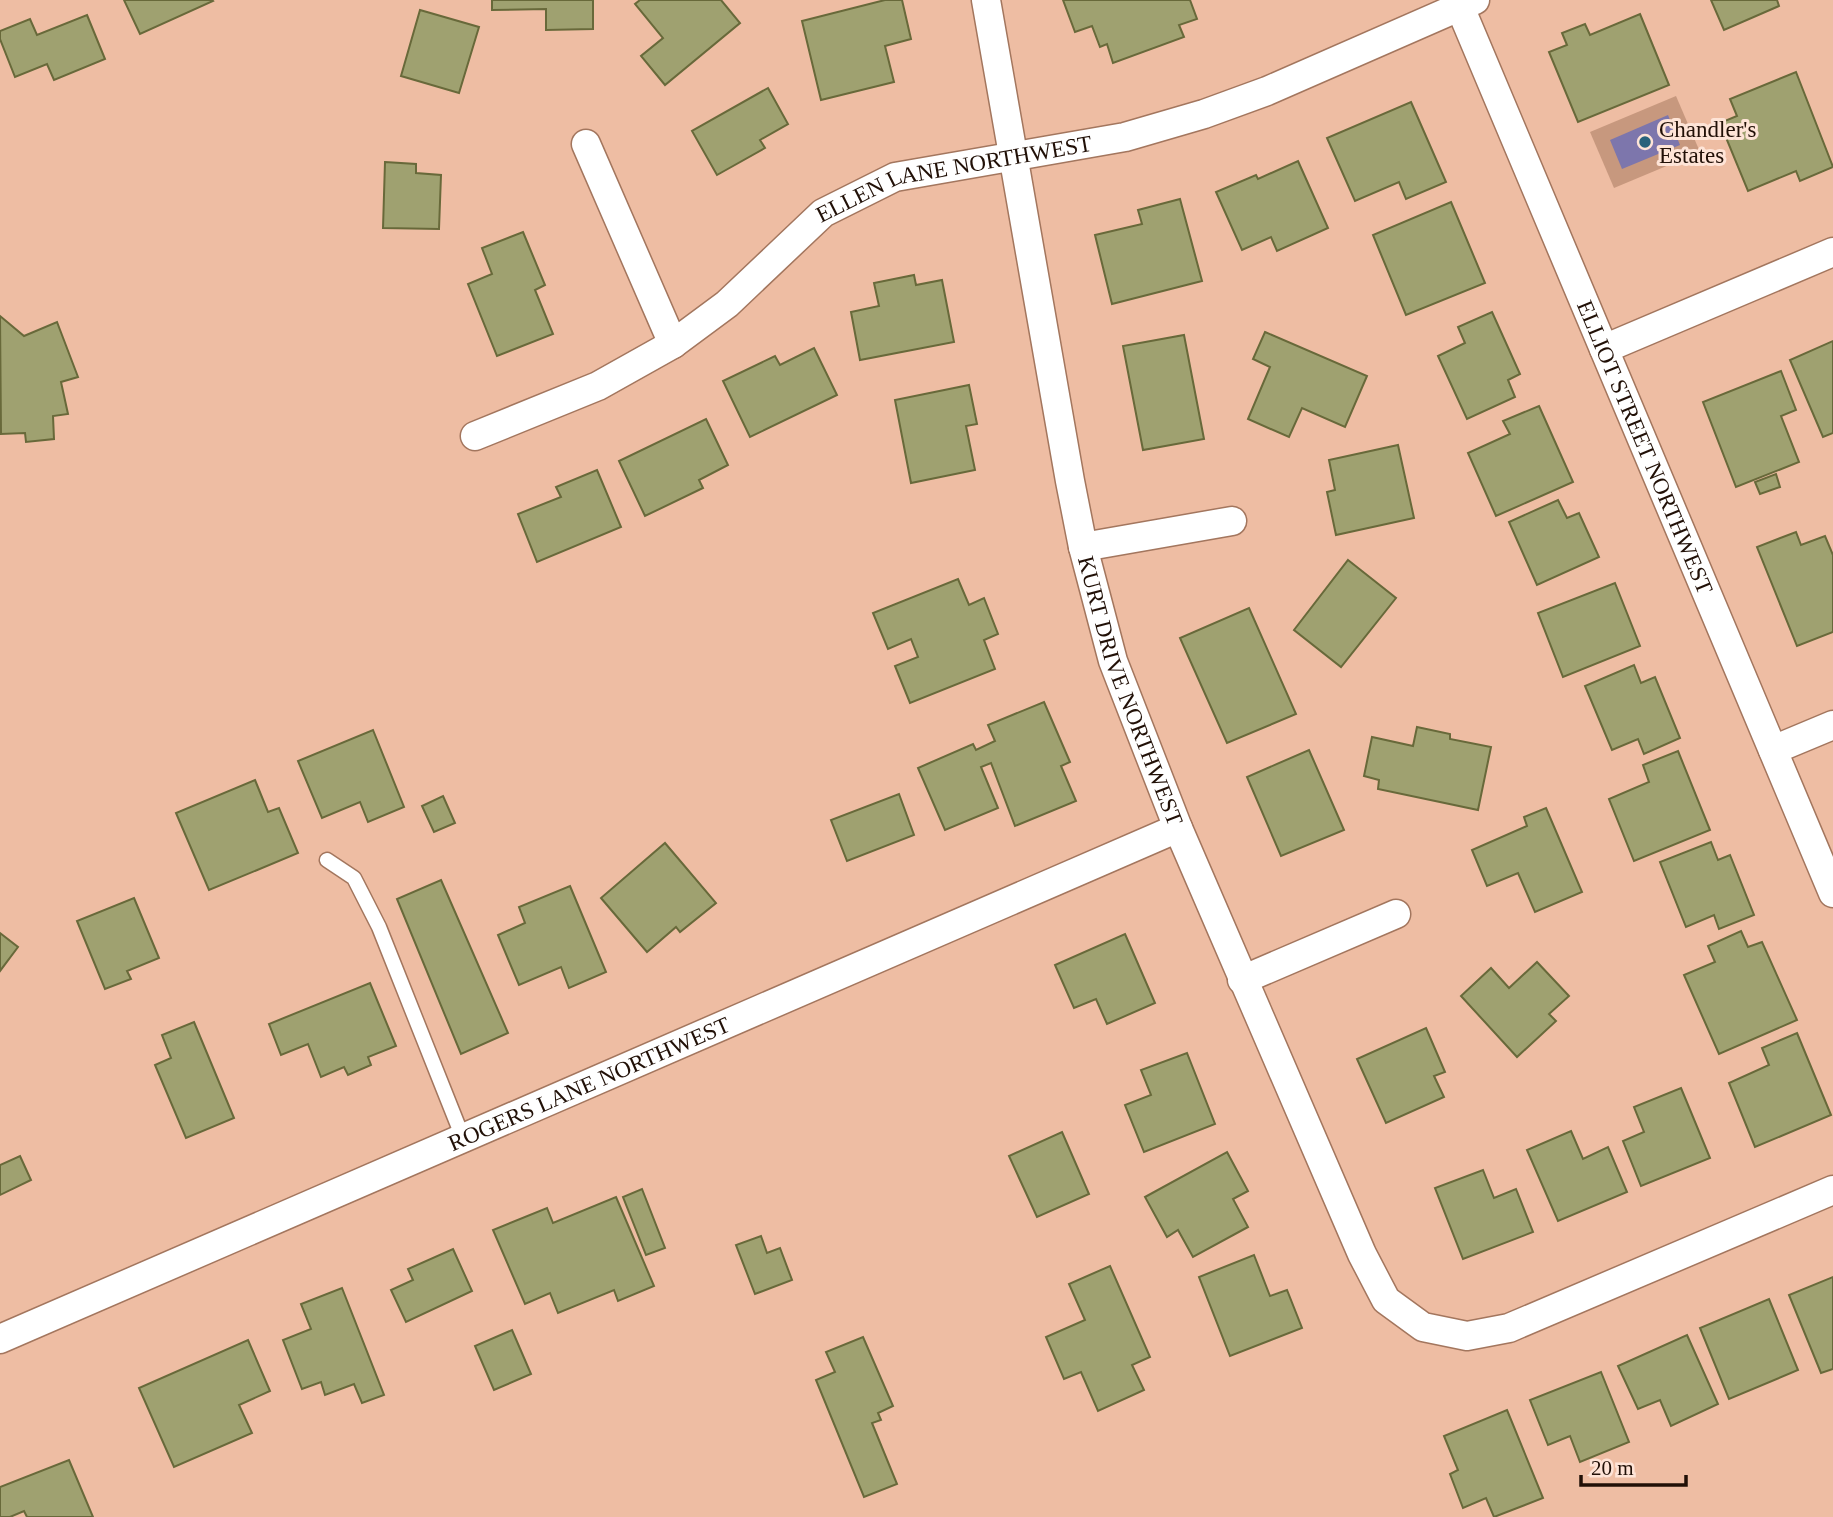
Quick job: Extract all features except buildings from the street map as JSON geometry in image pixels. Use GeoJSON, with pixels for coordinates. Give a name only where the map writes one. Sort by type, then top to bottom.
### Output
{"type":"FeatureCollection","features":[{"type":"Feature","properties":{"kind":"street","name":"KURT DRIVE NORTHWEST"},"geometry":{"type":"LineString","coordinates":[[986,0],[1083,547],[1114,661],[1178,828],[1242,980],[1362,1254],[1386,1300],[1423,1327],[1467,1336],[1509,1328],[1833,1190]]}},
{"type":"Feature","properties":{"kind":"street","name":"ELLEN LANE NORTHWEST"},"geometry":{"type":"LineString","coordinates":[[475,436],[598,386],[673,344],[727,304],[823,213],[895,177],[1125,137],[1205,114],[1267,91],[1464,2]]}},
{"type":"Feature","properties":{"kind":"street","name":"ELLIOT STREET NORTHWEST"},"geometry":{"type":"LineString","coordinates":[[1464,2],[1604,349],[1833,893]]}},
{"type":"Feature","properties":{"kind":"street"},"geometry":{"type":"LineString","coordinates":[[586,144],[673,344]]}},
{"type":"Feature","properties":{"kind":"street"},"geometry":{"type":"LineString","coordinates":[[1604,349],[1833,252]]}},
{"type":"Feature","properties":{"kind":"street"},"geometry":{"type":"LineString","coordinates":[[1083,547],[1232,521]]}},
{"type":"Feature","properties":{"kind":"street"},"geometry":{"type":"LineString","coordinates":[[1773,750],[1833,725]]}},
{"type":"Feature","properties":{"kind":"street","name":"ROGERS LANE NORTHWEST"},"geometry":{"type":"LineString","coordinates":[[0,1339],[1178,828]]}},
{"type":"Feature","properties":{"kind":"street"},"geometry":{"type":"LineString","coordinates":[[1242,980],[1395,914]]}},
{"type":"Feature","properties":{"kind":"lane"},"geometry":{"type":"LineString","coordinates":[[327,860],[354,878],[379,927],[463,1139]]}},
{"type":"Feature","properties":{"kind":"shaded area","name":"Chandler's Estates"},"geometry":{"type":"Polygon","coordinates":[[[1676,96],[1700,152],[1614,188],[1590,132],[1676,96]]]}},
{"type":"Feature","properties":{"kind":"shaded area"},"geometry":{"type":"Polygon","coordinates":[[[1668,115],[1680,145],[1622,169],[1610,140],[1668,115]]]}},
{"type":"Feature","properties":{"kind":"place","name":"Chandler's Estates"},"geometry":{"type":"Point","coordinates":[1645,142]}}]}
